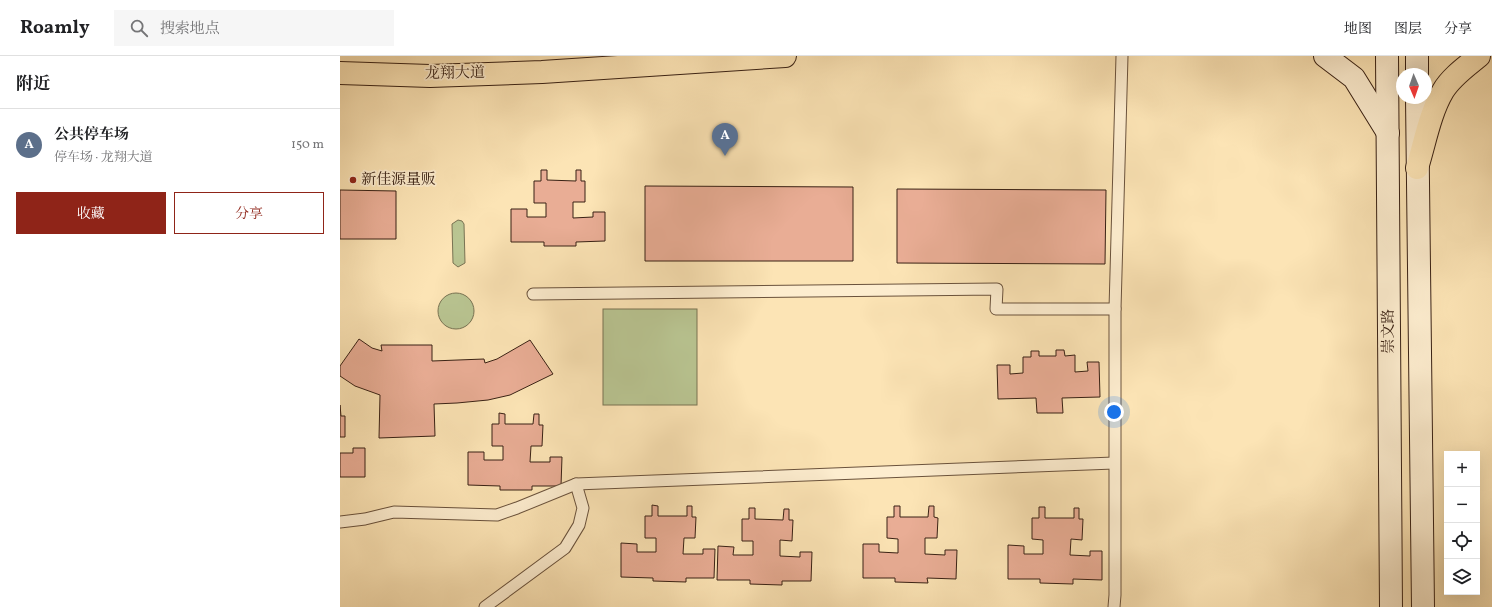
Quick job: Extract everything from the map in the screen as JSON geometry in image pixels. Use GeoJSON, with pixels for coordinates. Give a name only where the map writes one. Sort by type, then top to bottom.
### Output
{"type":"FeatureCollection","features":[{"type":"Feature","properties":{"kind":"main road","name":"龙翔大道"},"geometry":{"type":"LineString","coordinates":[[340,73],[430,76],[534,72],[785,56]]}},
{"type":"Feature","properties":{"kind":"main road"},"geometry":{"type":"LineString","coordinates":[[1325,56],[1354,78],[1388,133]]}},
{"type":"Feature","properties":{"kind":"main road","name":"崇文路"},"geometry":{"type":"LineString","coordinates":[[1387,56],[1390,607]]}},
{"type":"Feature","properties":{"kind":"main road"},"geometry":{"type":"LineString","coordinates":[[1418,56],[1418,68]]}},
{"type":"Feature","properties":{"kind":"main road"},"geometry":{"type":"LineString","coordinates":[[1417,168],[1435,108],[1444,90],[1454,78],[1479,56]]}},
{"type":"Feature","properties":{"kind":"main road","name":"崇文路"},"geometry":{"type":"LineString","coordinates":[[1418,104],[1417,168],[1423,607]]}},
{"type":"Feature","properties":{"kind":"lane"},"geometry":{"type":"LineString","coordinates":[[1114,607],[1115,309],[1122,56]]}},
{"type":"Feature","properties":{"kind":"lane"},"geometry":{"type":"LineString","coordinates":[[533,294],[997,289],[996,309],[1115,309]]}},
{"type":"Feature","properties":{"kind":"lane"},"geometry":{"type":"LineString","coordinates":[[340,522],[365,519],[394,512],[497,515],[576,484],[1114,463]]}},
{"type":"Feature","properties":{"kind":"lane"},"geometry":{"type":"LineString","coordinates":[[485,607],[565,548],[580,525],[583,508],[576,484]]}},
{"type":"Feature","properties":{"kind":"green space"},"geometry":{"type":"Polygon","coordinates":[[[458,220],[462,221],[464,224],[465,263],[458,267],[453,263],[452,224],[458,220]]]}},
{"type":"Feature","properties":{"kind":"green space"},"geometry":{"type":"Polygon","coordinates":[[[456,293],[469,298],[474,311],[469,324],[456,329],[443,324],[438,311],[443,298],[456,293]]]}},
{"type":"Feature","properties":{"kind":"green space"},"geometry":{"type":"Polygon","coordinates":[[[603,309],[697,309],[697,405],[603,405],[603,309]]]}},
{"type":"Feature","properties":{"kind":"building"},"geometry":{"type":"Polygon","coordinates":[[[541,170],[547,170],[547,180],[576,181],[576,170],[581,170],[581,181],[585,181],[585,202],[573,202],[573,218],[593,217],[593,212],[605,212],[605,241],[576,242],[576,246],[544,246],[544,242],[511,242],[511,209],[527,209],[527,217],[546,217],[546,203],[534,203],[534,181],[541,181],[541,170]]]}},
{"type":"Feature","properties":{"kind":"building"},"geometry":{"type":"Polygon","coordinates":[[[645,186],[853,187],[853,261],[645,261],[645,186]]]}},
{"type":"Feature","properties":{"kind":"building"},"geometry":{"type":"Polygon","coordinates":[[[897,189],[1106,190],[1105,264],[897,263],[897,189]]]}},
{"type":"Feature","properties":{"kind":"building"},"geometry":{"type":"Polygon","coordinates":[[[340,190],[396,191],[396,239],[340,239],[340,190]]]}},
{"type":"Feature","properties":{"kind":"building"},"geometry":{"type":"Polygon","coordinates":[[[359,339],[372,348],[382,351],[381,345],[432,345],[432,361],[484,359],[485,363],[497,359],[530,340],[553,374],[510,395],[488,400],[434,404],[435,436],[379,438],[380,395],[355,386],[340,376],[340,366],[359,339]]]}},
{"type":"Feature","properties":{"kind":"building"},"geometry":{"type":"Polygon","coordinates":[[[1056,350],[1064,350],[1065,356],[1075,355],[1075,372],[1088,371],[1087,362],[1099,362],[1100,397],[1062,398],[1063,413],[1037,413],[1036,398],[998,399],[997,365],[1010,365],[1010,374],[1023,373],[1023,357],[1031,357],[1031,351],[1039,351],[1039,356],[1056,356],[1056,350]]]}},
{"type":"Feature","properties":{"kind":"building"},"geometry":{"type":"Polygon","coordinates":[[[340,405],[341,416],[345,416],[345,437],[340,437],[340,405]]]}},
{"type":"Feature","properties":{"kind":"building"},"geometry":{"type":"Polygon","coordinates":[[[499,413],[505,414],[505,424],[533,424],[534,414],[539,414],[539,425],[543,425],[542,446],[531,446],[530,462],[550,462],[550,457],[562,457],[561,486],[532,486],[532,490],[500,490],[500,486],[468,485],[468,452],[484,452],[484,460],[503,460],[503,446],[492,446],[492,424],[499,424],[499,413]]]}},
{"type":"Feature","properties":{"kind":"building"},"geometry":{"type":"Polygon","coordinates":[[[353,448],[365,448],[365,477],[340,477],[340,453],[353,453],[353,448]]]}},
{"type":"Feature","properties":{"kind":"building"},"geometry":{"type":"Polygon","coordinates":[[[652,505],[658,506],[658,516],[687,516],[687,506],[692,506],[692,517],[696,517],[695,538],[684,538],[683,554],[703,554],[703,549],[715,549],[714,578],[686,578],[686,582],[653,581],[653,578],[621,577],[621,543],[637,544],[637,552],[656,552],[656,538],[645,538],[645,516],[652,516],[652,505]]]}},
{"type":"Feature","properties":{"kind":"building"},"geometry":{"type":"Polygon","coordinates":[[[894,506],[900,506],[900,517],[928,517],[929,506],[934,506],[934,517],[938,518],[937,538],[925,538],[925,554],[945,555],[945,550],[957,550],[956,579],[927,578],[928,583],[895,582],[895,578],[863,578],[863,544],[879,544],[879,552],[898,553],[898,539],[887,538],[887,517],[894,517],[894,506]]]}},
{"type":"Feature","properties":{"kind":"building"},"geometry":{"type":"Polygon","coordinates":[[[1039,507],[1045,507],[1045,518],[1074,518],[1074,508],[1079,508],[1079,519],[1083,519],[1082,540],[1071,539],[1070,555],[1090,556],[1090,551],[1102,551],[1102,580],[1073,579],[1073,584],[1040,583],[1040,579],[1008,579],[1008,545],[1024,546],[1024,554],[1043,554],[1043,540],[1032,539],[1032,518],[1039,518],[1039,507]]]}},
{"type":"Feature","properties":{"kind":"building"},"geometry":{"type":"Polygon","coordinates":[[[749,508],[755,508],[755,519],[783,520],[784,509],[789,509],[789,520],[793,520],[792,541],[780,540],[780,556],[800,557],[800,552],[812,552],[811,581],[782,581],[782,585],[750,584],[750,580],[717,580],[718,546],[734,547],[733,555],[753,555],[753,541],[742,541],[742,519],[749,519],[749,508]]]}},
{"type":"Feature","properties":{"kind":"place","name":"公共停车场"},"geometry":{"type":"Point","coordinates":[725,156]}},
{"type":"Feature","properties":{"kind":"place","name":"新佳源量贩"},"geometry":{"type":"Point","coordinates":[353,180]}}]}
